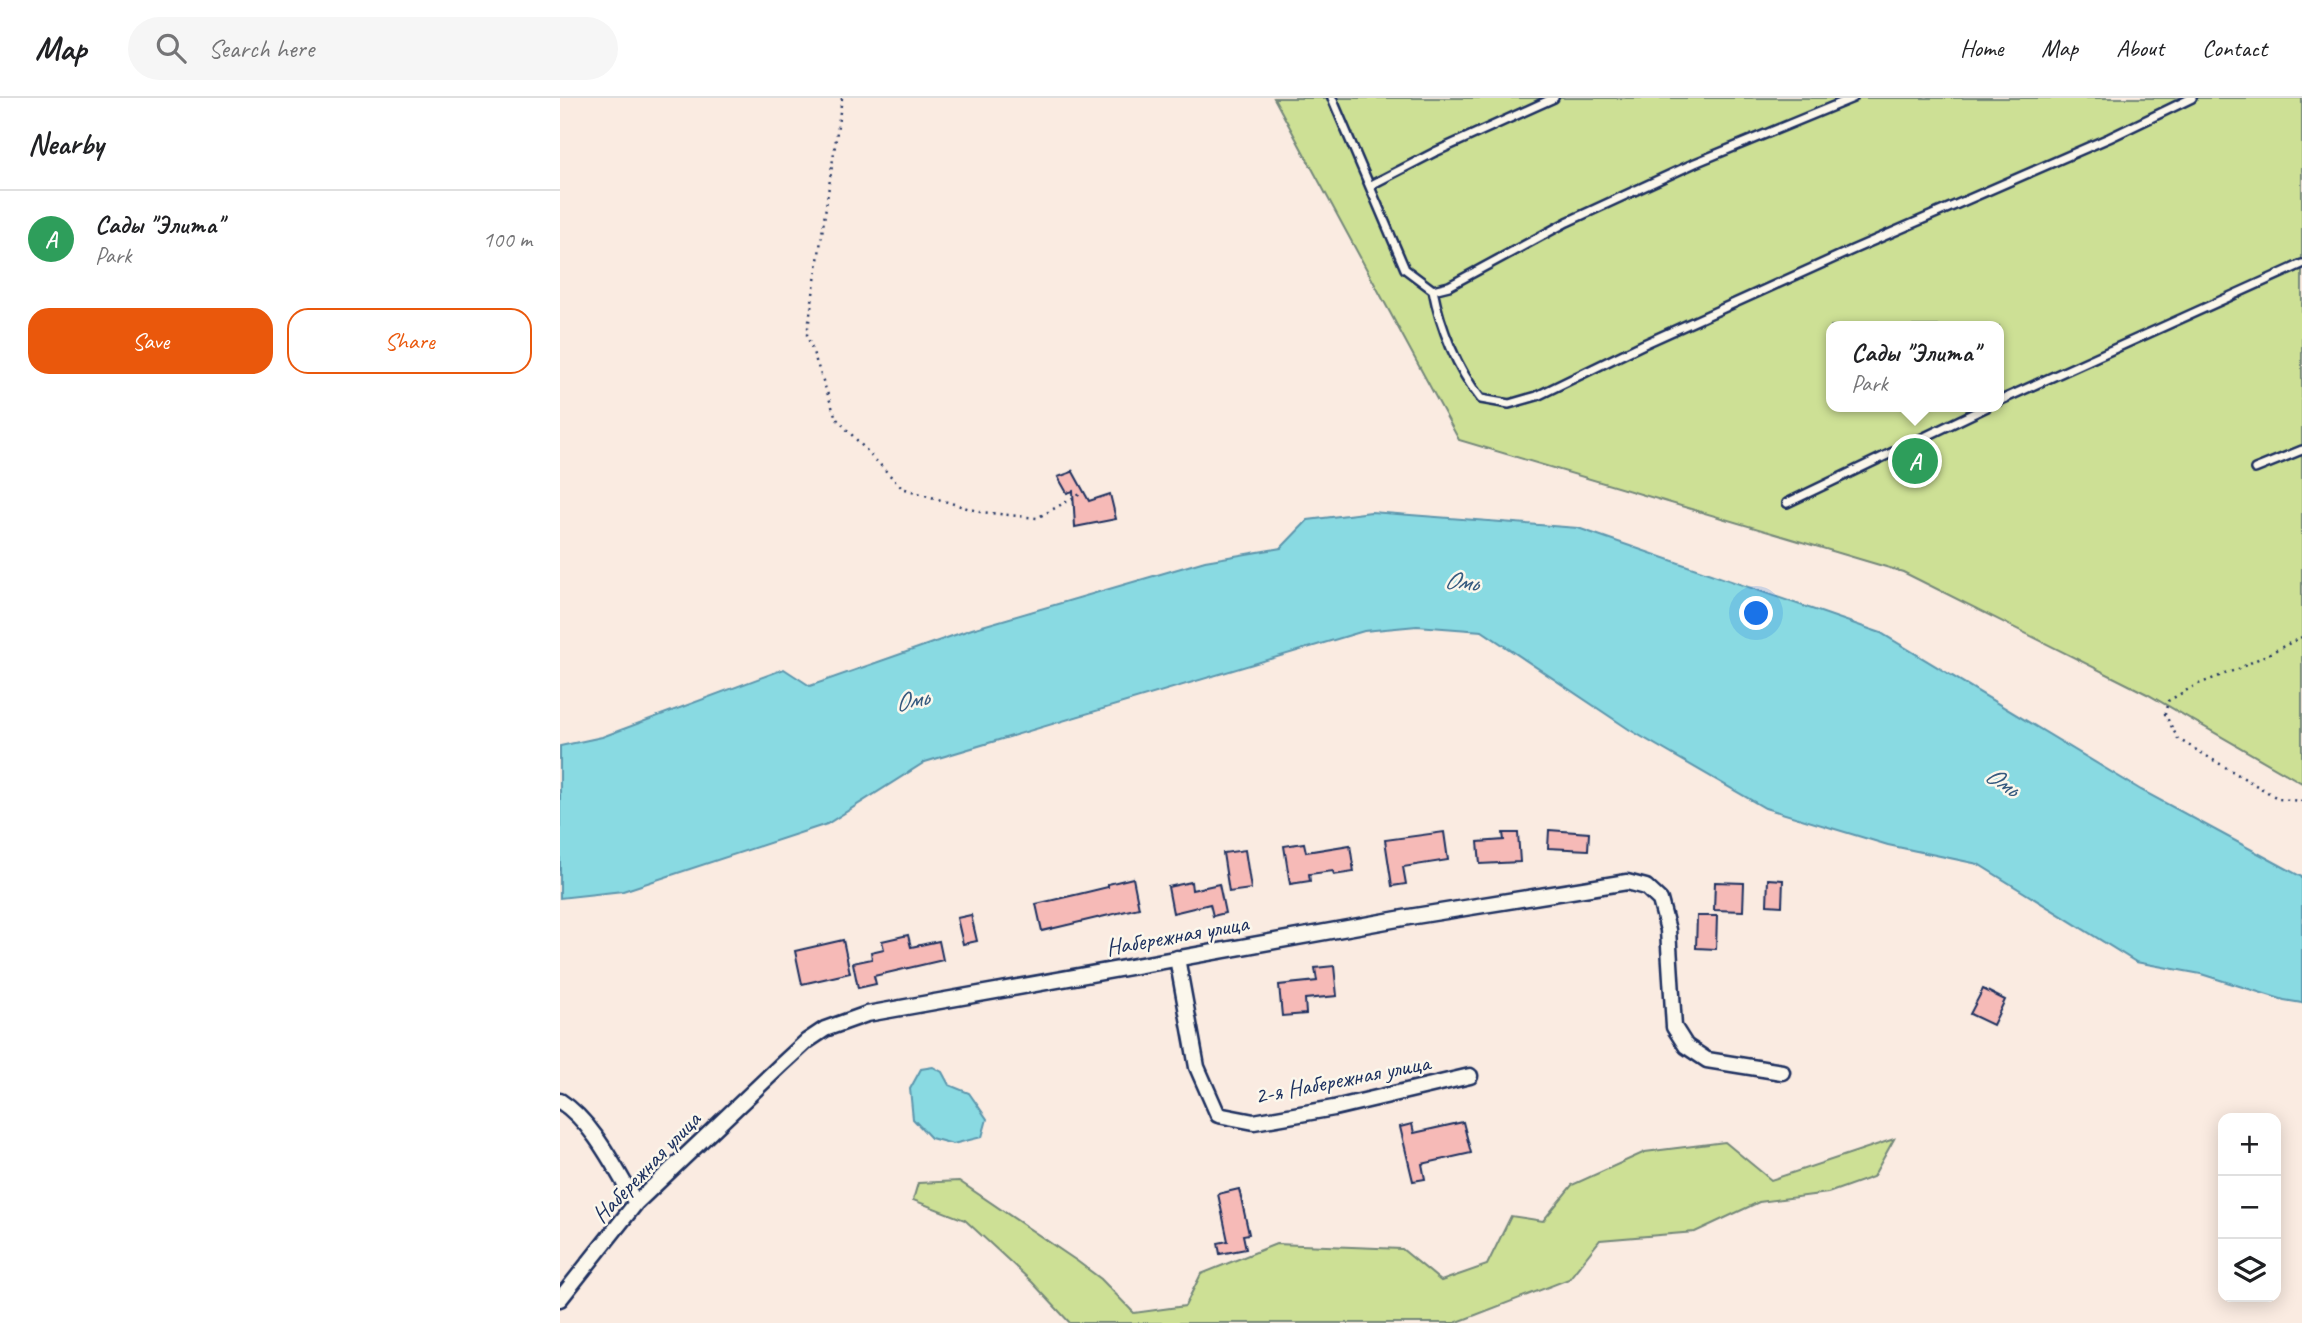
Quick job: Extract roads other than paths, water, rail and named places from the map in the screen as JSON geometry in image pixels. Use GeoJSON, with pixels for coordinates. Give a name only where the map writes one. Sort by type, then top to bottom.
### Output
{"type":"FeatureCollection","features":[{"type":"Feature","properties":{"kind":"street","name":"Набережная улица"},"geometry":{"type":"LineString","coordinates":[[560,1299],[636,1203],[807,1041],[842,1022],[867,1014],[1409,917],[1627,882],[1646,887],[1660,900],[1668,930],[1674,1027],[1686,1046],[1707,1060],[1782,1072]]}},
{"type":"Feature","properties":{"kind":"street","name":"2-я Набережная улица"},"geometry":{"type":"LineString","coordinates":[[1177,958],[1197,1068],[1218,1115],[1254,1122],[1334,1108],[1470,1076]]}},
{"type":"Feature","properties":{"kind":"street"},"geometry":{"type":"LineString","coordinates":[[560,1101],[584,1122],[636,1203]]}},
{"type":"Feature","properties":{"kind":"lane"},"geometry":{"type":"LineString","coordinates":[[1332,98],[1405,269],[1433,290],[1436,305],[1469,383],[1480,399],[1509,404],[1561,386],[1668,333],[2109,138],[2192,98]]}},
{"type":"Feature","properties":{"kind":"lane"},"geometry":{"type":"LineString","coordinates":[[1371,185],[1435,152],[1554,98]]}},
{"type":"Feature","properties":{"kind":"lane"},"geometry":{"type":"LineString","coordinates":[[1433,290],[1450,286],[1567,222],[1695,163],[1853,98]]}},
{"type":"Feature","properties":{"kind":"lane"},"geometry":{"type":"LineString","coordinates":[[2004,399],[2302,264]]}},
{"type":"Feature","properties":{"kind":"lane"},"geometry":{"type":"LineString","coordinates":[[1787,503],[1977,412]]}},
{"type":"Feature","properties":{"kind":"lane"},"geometry":{"type":"LineString","coordinates":[[2255,469],[2302,450]]}},
{"type":"Feature","properties":{"kind":"water","name":"Омь"},"geometry":{"type":"Polygon","coordinates":[[[1371,512],[1578,528],[1881,633],[2141,790],[2302,877],[2302,1003],[2201,974],[2136,962],[1978,864],[1888,845],[1765,808],[1630,730],[1482,631],[1417,626],[1364,631],[925,762],[827,824],[623,891],[560,898],[560,746],[602,737],[784,669],[810,686],[972,629],[1205,561],[1281,548],[1308,520],[1371,512]]]}},
{"type":"Feature","properties":{"kind":"water"},"geometry":{"type":"Polygon","coordinates":[[[933,1067],[942,1072],[949,1085],[969,1093],[987,1119],[982,1137],[953,1144],[931,1138],[913,1119],[910,1089],[921,1069],[933,1067]]]}},
{"type":"Feature","properties":{"kind":"place","name":"Сады \"Элита\""},"geometry":{"type":"Point","coordinates":[1915,461]}}]}
